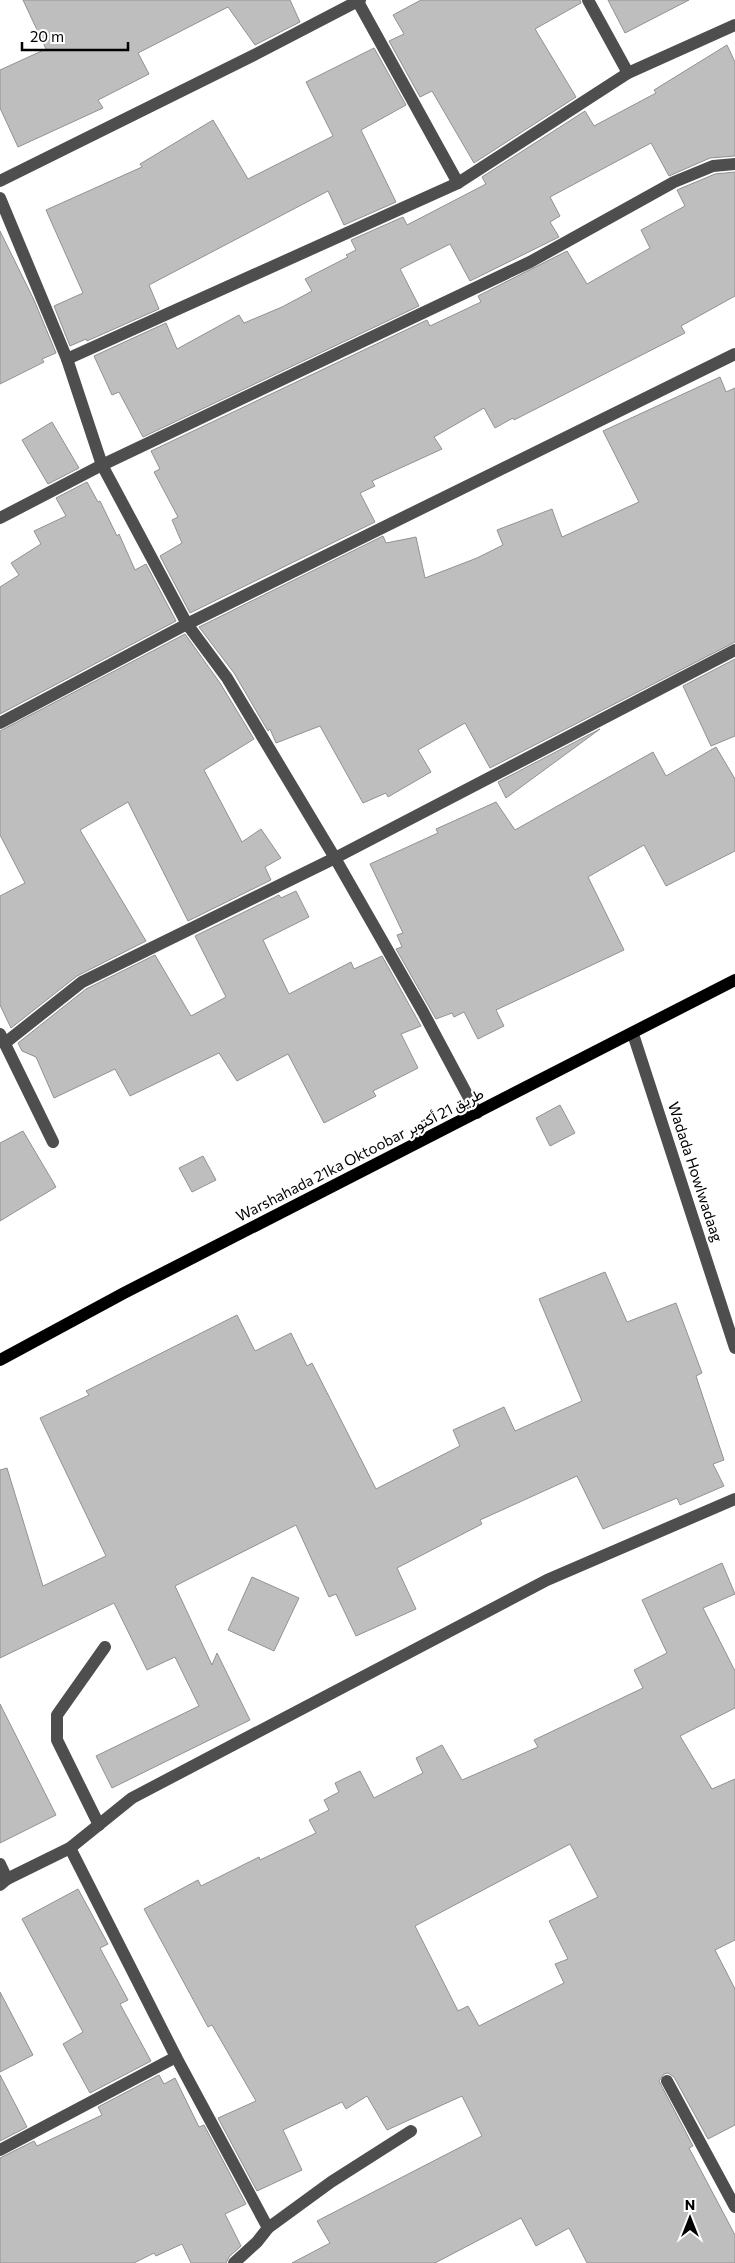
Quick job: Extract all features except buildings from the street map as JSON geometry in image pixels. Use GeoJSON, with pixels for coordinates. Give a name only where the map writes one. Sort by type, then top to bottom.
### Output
{"type":"FeatureCollection","features":[{"type":"Feature","properties":{"kind":"main road","name":"Warshahada 21ka Oktoobar طريق 21 أكتوبر"},"geometry":{"type":"LineString","coordinates":[[0,1360],[124,1293],[735,980]]}},
{"type":"Feature","properties":{"kind":"street"},"geometry":{"type":"LineString","coordinates":[[0,181],[258,53],[358,0],[458,183]]}},
{"type":"Feature","properties":{"kind":"street"},"geometry":{"type":"LineString","coordinates":[[588,0],[628,73]]}},
{"type":"Feature","properties":{"kind":"street"},"geometry":{"type":"LineString","coordinates":[[67,359],[458,183],[628,73],[735,25]]}},
{"type":"Feature","properties":{"kind":"street"},"geometry":{"type":"LineString","coordinates":[[0,518],[102,465],[530,262],[674,182],[713,166],[735,164]]}},
{"type":"Feature","properties":{"kind":"street"},"geometry":{"type":"LineString","coordinates":[[0,198],[67,359],[102,465],[188,624],[227,678],[335,858],[423,1012],[477,1113]]}},
{"type":"Feature","properties":{"kind":"street"},"geometry":{"type":"LineString","coordinates":[[0,723],[188,624],[735,354]]}},
{"type":"Feature","properties":{"kind":"street"},"geometry":{"type":"LineString","coordinates":[[53,1142],[2,1038],[82,982],[335,858],[735,650]]}},
{"type":"Feature","properties":{"kind":"street","name":"Wadada Howlwadaag"},"geometry":{"type":"LineString","coordinates":[[632,1034],[735,1348]]}},
{"type":"Feature","properties":{"kind":"street"},"geometry":{"type":"LineString","coordinates":[[0,1864],[4,1882],[70,1848],[132,1798],[547,1580],[735,1499]]}},
{"type":"Feature","properties":{"kind":"street"},"geometry":{"type":"LineString","coordinates":[[99,1825],[57,1740],[57,1715],[105,1647]]}},
{"type":"Feature","properties":{"kind":"street"},"geometry":{"type":"LineString","coordinates":[[70,1848],[176,2057],[268,2228]]}},
{"type":"Feature","properties":{"kind":"street"},"geometry":{"type":"LineString","coordinates":[[0,2150],[176,2057]]}},
{"type":"Feature","properties":{"kind":"street"},"geometry":{"type":"LineString","coordinates":[[667,2081],[735,2207]]}},
{"type":"Feature","properties":{"kind":"street"},"geometry":{"type":"LineString","coordinates":[[234,2263],[257,2242],[268,2228],[331,2182],[412,2131]]}}]}
